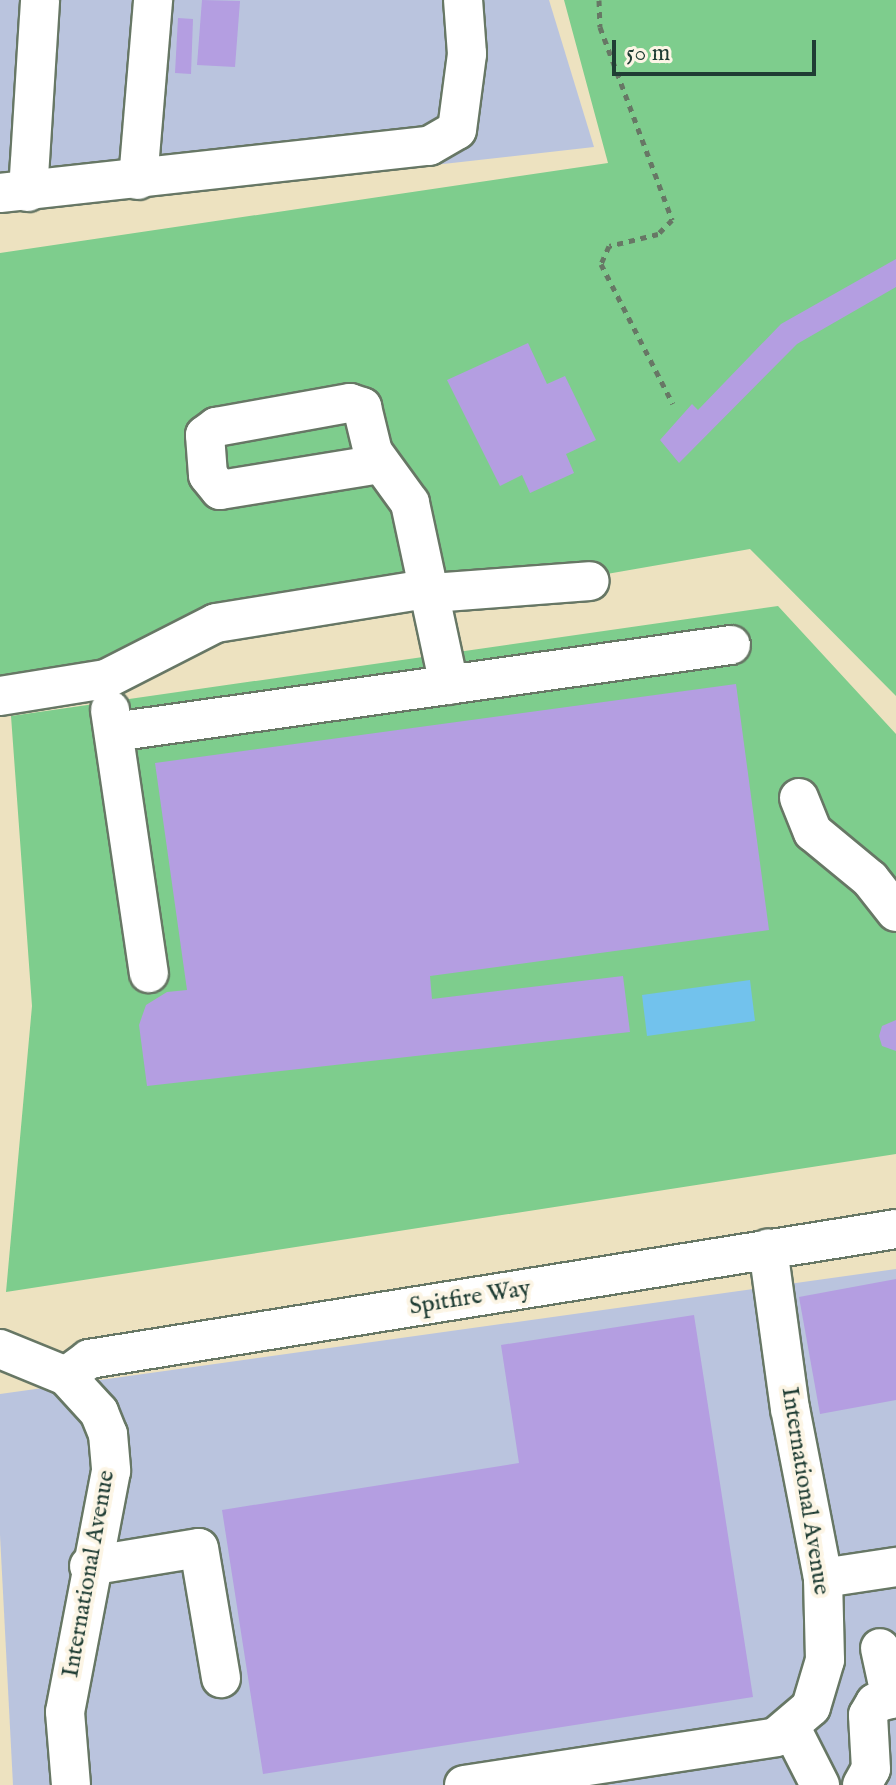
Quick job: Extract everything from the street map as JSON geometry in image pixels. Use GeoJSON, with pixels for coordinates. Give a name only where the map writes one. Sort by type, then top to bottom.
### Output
{"type":"FeatureCollection","features":[{"type":"Feature","properties":{"kind":"lane"},"geometry":{"type":"LineString","coordinates":[[40,0],[14,193],[429,146],[457,130],[467,54],[463,0]]}},
{"type":"Feature","properties":{"kind":"lane"},"geometry":{"type":"LineString","coordinates":[[138,180],[153,0]]}},
{"type":"Feature","properties":{"kind":"lane"},"geometry":{"type":"LineString","coordinates":[[380,464],[410,503],[449,685]]}},
{"type":"Feature","properties":{"kind":"lane"},"geometry":{"type":"LineString","coordinates":[[0,696],[106,679],[216,623],[426,589],[432,593],[590,581]]}},
{"type":"Feature","properties":{"kind":"lane"},"geometry":{"type":"LineString","coordinates":[[114,732],[731,645]]}},
{"type":"Feature","properties":{"kind":"lane"},"geometry":{"type":"LineString","coordinates":[[106,679],[149,973]]}},
{"type":"Feature","properties":{"kind":"lane"},"geometry":{"type":"LineString","coordinates":[[799,798],[813,832],[870,879],[896,912]]}},
{"type":"Feature","properties":{"kind":"lane","name":"Spitfire Way"},"geometry":{"type":"LineString","coordinates":[[0,1378],[58,1373],[89,1359],[896,1229]]}},
{"type":"Feature","properties":{"kind":"lane","name":"International Avenue"},"geometry":{"type":"LineString","coordinates":[[768,1249],[790,1409],[823,1578],[825,1660],[811,1707],[791,1728]]}},
{"type":"Feature","properties":{"kind":"lane"},"geometry":{"type":"LineString","coordinates":[[0,1349],[58,1373]]}},
{"type":"Feature","properties":{"kind":"lane","name":"International Avenue"},"geometry":{"type":"LineString","coordinates":[[58,1373],[99,1412],[108,1434],[111,1471],[89,1566],[65,1712],[71,1785]]}},
{"type":"Feature","properties":{"kind":"lane"},"geometry":{"type":"LineString","coordinates":[[89,1566],[199,1548],[221,1678]]}},
{"type":"Feature","properties":{"kind":"lane"},"geometry":{"type":"LineString","coordinates":[[823,1578],[896,1567]]}},
{"type":"Feature","properties":{"kind":"lane"},"geometry":{"type":"LineString","coordinates":[[862,1785],[871,1769],[868,1715],[875,1703],[891,1699],[880,1648]]}},
{"type":"Feature","properties":{"kind":"lane"},"geometry":{"type":"LineString","coordinates":[[464,1785],[546,1779],[776,1737],[791,1728],[820,1785]]}},
{"type":"Feature","properties":{"kind":"path"},"geometry":{"type":"LineString","coordinates":[[599,0],[600,27],[672,220],[658,234],[609,246],[601,264],[673,404]]}},
{"type":"Feature","properties":{"kind":"shaded area"},"geometry":{"type":"Polygon","coordinates":[[[0,0],[549,0],[594,147],[0,214],[0,0]]]}},
{"type":"Feature","properties":{"kind":"shaded area"},"geometry":{"type":"Polygon","coordinates":[[[896,1269],[896,1785],[13,1785],[0,1535],[0,1394],[896,1269]]]}},
{"type":"Feature","properties":{"kind":"green space"},"geometry":{"type":"Polygon","coordinates":[[[564,0],[896,0],[896,696],[750,549],[0,680],[0,253],[608,163],[564,0]]]}},
{"type":"Feature","properties":{"kind":"green space"},"geometry":{"type":"Polygon","coordinates":[[[778,606],[896,734],[896,1154],[6,1292],[32,1006],[11,716],[778,606]]]}},
{"type":"Feature","properties":{"kind":"water"},"geometry":{"type":"Polygon","coordinates":[[[750,980],[755,1021],[647,1036],[642,995],[750,980]]]}},
{"type":"Feature","properties":{"kind":"building"},"geometry":{"type":"Polygon","coordinates":[[[202,0],[240,1],[235,67],[197,65],[202,0]]]}},
{"type":"Feature","properties":{"kind":"building"},"geometry":{"type":"Polygon","coordinates":[[[178,18],[193,19],[191,74],[175,73],[178,18]]]}},
{"type":"Feature","properties":{"kind":"building"},"geometry":{"type":"Polygon","coordinates":[[[896,259],[896,287],[797,344],[679,463],[660,440],[692,404],[698,410],[781,324],[896,259]]]}},
{"type":"Feature","properties":{"kind":"building"},"geometry":{"type":"Polygon","coordinates":[[[528,343],[547,384],[565,376],[596,440],[566,454],[574,473],[530,493],[522,475],[500,486],[447,380],[528,343]]]}},
{"type":"Feature","properties":{"kind":"building"},"geometry":{"type":"Polygon","coordinates":[[[736,684],[769,930],[430,976],[432,999],[623,976],[630,1032],[147,1086],[139,1025],[146,1005],[167,992],[187,990],[155,763],[736,684]]]}},
{"type":"Feature","properties":{"kind":"building"},"geometry":{"type":"Polygon","coordinates":[[[896,1020],[896,1051],[882,1046],[879,1036],[882,1026],[896,1020]]]}},
{"type":"Feature","properties":{"kind":"building"},"geometry":{"type":"Polygon","coordinates":[[[896,1279],[896,1400],[820,1414],[799,1297],[896,1279]]]}},
{"type":"Feature","properties":{"kind":"building"},"geometry":{"type":"Polygon","coordinates":[[[694,1315],[753,1697],[263,1774],[222,1510],[519,1463],[501,1345],[694,1315]]]}}]}
